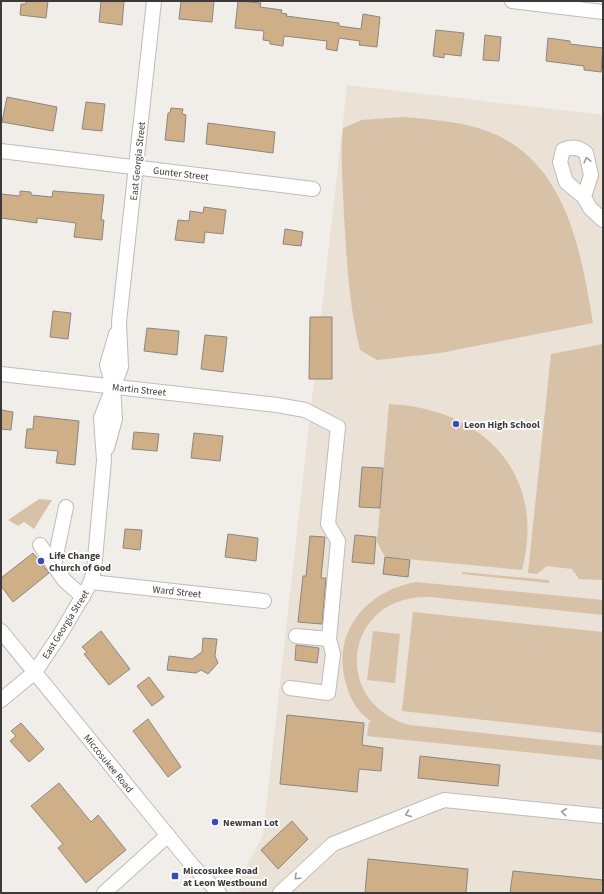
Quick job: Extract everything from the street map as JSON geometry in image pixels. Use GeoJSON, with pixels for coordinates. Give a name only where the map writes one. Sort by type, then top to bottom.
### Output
{"type":"FeatureCollection","features":[{"type":"Feature","properties":{"kind":"street","name":"East Georgia Street"},"geometry":{"type":"LineString","coordinates":[[1,700],[35,672],[83,597],[91,582],[94,570],[104,460],[114,419],[113,386],[121,367],[119,322],[154,1]]}},
{"type":"Feature","properties":{"kind":"street"},"geometry":{"type":"LineString","coordinates":[[512,1],[603,12]]}},
{"type":"Feature","properties":{"kind":"street","name":"Gunter Street"},"geometry":{"type":"LineString","coordinates":[[1,151],[313,190]]}},
{"type":"Feature","properties":{"kind":"street"},"geometry":{"type":"LineString","coordinates":[[584,197],[590,208],[603,220]]}},
{"type":"Feature","properties":{"kind":"street","name":"Martin Street"},"geometry":{"type":"LineString","coordinates":[[1,374],[277,405],[305,410],[338,427],[328,524],[338,541],[329,640]]}},
{"type":"Feature","properties":{"kind":"street"},"geometry":{"type":"LineString","coordinates":[[54,565],[66,507]]}},
{"type":"Feature","properties":{"kind":"street"},"geometry":{"type":"LineString","coordinates":[[40,545],[64,580],[83,597]]}},
{"type":"Feature","properties":{"kind":"street","name":"Ward Street"},"geometry":{"type":"LineString","coordinates":[[91,582],[264,601]]}},
{"type":"Feature","properties":{"kind":"street","name":"Miccosukee Road"},"geometry":{"type":"LineString","coordinates":[[1,631],[168,835],[218,893]]}},
{"type":"Feature","properties":{"kind":"street"},"geometry":{"type":"LineString","coordinates":[[290,688],[328,693],[333,654],[329,640],[296,636]]}},
{"type":"Feature","properties":{"kind":"street"},"geometry":{"type":"LineString","coordinates":[[280,893],[333,844],[444,800],[603,816]]}},
{"type":"Feature","properties":{"kind":"street"},"geometry":{"type":"LineString","coordinates":[[104,893],[168,835]]}},
{"type":"Feature","properties":{"kind":"shaded area","name":"Leon High School"},"geometry":{"type":"Polygon","coordinates":[[[347,85],[603,115],[603,893],[243,893],[236,886],[263,835],[347,85]]]}},
{"type":"Feature","properties":{"kind":"shaded area"},"geometry":{"type":"Polygon","coordinates":[[[402,117],[450,122],[478,128],[507,141],[531,159],[549,181],[563,206],[574,234],[582,264],[593,323],[440,353],[377,360],[360,350],[353,317],[347,267],[342,172],[343,128],[362,120],[402,117]]]}},
{"type":"Feature","properties":{"kind":"shaded area"},"geometry":{"type":"Polygon","coordinates":[[[603,344],[603,580],[579,579],[572,569],[547,566],[537,574],[528,573],[551,354],[603,344]]]}},
{"type":"Feature","properties":{"kind":"shaded area"},"geometry":{"type":"Polygon","coordinates":[[[389,404],[423,408],[453,418],[479,433],[500,452],[516,476],[525,504],[527,535],[522,570],[385,557],[377,542],[389,404]]]}},
{"type":"Feature","properties":{"kind":"shaded area"},"geometry":{"type":"Polygon","coordinates":[[[39,499],[52,500],[34,529],[24,522],[18,526],[8,520],[39,499]]]}},
{"type":"Feature","properties":{"kind":"shaded area"},"geometry":{"type":"Polygon","coordinates":[[[462,572],[549,580],[549,583],[462,574],[462,572]]]}},
{"type":"Feature","properties":{"kind":"shaded area"},"geometry":{"type":"Polygon","coordinates":[[[416,582],[603,600],[603,615],[430,597],[402,600],[380,612],[365,629],[358,650],[358,673],[366,694],[383,712],[409,725],[603,746],[603,760],[367,736],[369,722],[371,721],[362,714],[355,705],[346,684],[343,665],[344,647],[348,631],[357,617],[368,605],[382,594],[398,587],[416,582]]]}},
{"type":"Feature","properties":{"kind":"shaded area"},"geometry":{"type":"Polygon","coordinates":[[[413,612],[603,632],[603,733],[402,711],[413,612]]]}},
{"type":"Feature","properties":{"kind":"shaded area"},"geometry":{"type":"Polygon","coordinates":[[[373,631],[400,634],[395,683],[367,680],[373,631]]]}},
{"type":"Feature","properties":{"kind":"building"},"geometry":{"type":"Polygon","coordinates":[[[26,1],[48,1],[46,18],[20,15],[21,4],[26,4],[26,1]]]}},
{"type":"Feature","properties":{"kind":"building"},"geometry":{"type":"Polygon","coordinates":[[[101,1],[124,1],[122,25],[99,22],[101,1]]]}},
{"type":"Feature","properties":{"kind":"building"},"geometry":{"type":"Polygon","coordinates":[[[181,1],[214,1],[212,22],[179,19],[181,1]]]}},
{"type":"Feature","properties":{"kind":"building"},"geometry":{"type":"Polygon","coordinates":[[[238,1],[261,3],[260,7],[282,10],[281,13],[287,14],[286,16],[339,23],[339,26],[361,29],[363,14],[380,17],[377,47],[359,45],[360,41],[339,38],[337,51],[326,49],[327,41],[284,36],[283,46],[270,44],[270,41],[263,40],[264,31],[235,28],[238,1]]]}},
{"type":"Feature","properties":{"kind":"building"},"geometry":{"type":"Polygon","coordinates":[[[436,30],[464,33],[461,56],[444,54],[444,58],[433,56],[436,30]]]}},
{"type":"Feature","properties":{"kind":"building"},"geometry":{"type":"Polygon","coordinates":[[[485,35],[501,37],[499,61],[483,60],[485,35]]]}},
{"type":"Feature","properties":{"kind":"building"},"geometry":{"type":"Polygon","coordinates":[[[548,38],[570,41],[570,44],[603,48],[601,72],[584,70],[584,66],[546,61],[548,38]]]}},
{"type":"Feature","properties":{"kind":"building"},"geometry":{"type":"Polygon","coordinates":[[[7,97],[57,107],[53,131],[2,122],[7,97]]]}},
{"type":"Feature","properties":{"kind":"building"},"geometry":{"type":"Polygon","coordinates":[[[86,102],[105,104],[102,131],[82,129],[86,102]]]}},
{"type":"Feature","properties":{"kind":"building"},"geometry":{"type":"Polygon","coordinates":[[[171,108],[183,109],[182,114],[186,115],[184,142],[165,140],[168,113],[170,113],[171,108]]]}},
{"type":"Feature","properties":{"kind":"building"},"geometry":{"type":"Polygon","coordinates":[[[208,123],[275,132],[273,153],[206,144],[208,123]]]}},
{"type":"Feature","properties":{"kind":"building"},"geometry":{"type":"Polygon","coordinates":[[[20,191],[31,192],[31,195],[52,197],[53,191],[104,195],[101,220],[104,220],[102,240],[74,237],[76,223],[37,218],[37,223],[1,218],[1,194],[20,196],[20,191]]]}},
{"type":"Feature","properties":{"kind":"building"},"geometry":{"type":"Polygon","coordinates":[[[204,207],[226,210],[223,234],[205,232],[204,243],[175,240],[178,220],[189,221],[190,211],[203,213],[204,207]]]}},
{"type":"Feature","properties":{"kind":"building"},"geometry":{"type":"Polygon","coordinates":[[[285,229],[303,232],[301,246],[283,244],[285,229]]]}},
{"type":"Feature","properties":{"kind":"building"},"geometry":{"type":"Polygon","coordinates":[[[53,311],[71,313],[68,339],[50,337],[53,311]]]}},
{"type":"Feature","properties":{"kind":"building"},"geometry":{"type":"Polygon","coordinates":[[[310,317],[332,317],[332,379],[309,379],[310,317]]]}},
{"type":"Feature","properties":{"kind":"building"},"geometry":{"type":"Polygon","coordinates":[[[147,328],[179,331],[177,355],[144,351],[147,328]]]}},
{"type":"Feature","properties":{"kind":"building"},"geometry":{"type":"Polygon","coordinates":[[[205,335],[227,337],[223,372],[201,369],[205,335]]]}},
{"type":"Feature","properties":{"kind":"building"},"geometry":{"type":"Polygon","coordinates":[[[1,410],[13,412],[11,430],[1,429],[1,410]]]}},
{"type":"Feature","properties":{"kind":"building"},"geometry":{"type":"Polygon","coordinates":[[[34,416],[79,421],[75,465],[56,463],[58,451],[25,448],[27,429],[33,429],[34,416]]]}},
{"type":"Feature","properties":{"kind":"building"},"geometry":{"type":"Polygon","coordinates":[[[134,432],[159,434],[157,451],[132,449],[134,432]]]}},
{"type":"Feature","properties":{"kind":"building"},"geometry":{"type":"Polygon","coordinates":[[[194,433],[223,436],[220,461],[191,458],[194,433]]]}},
{"type":"Feature","properties":{"kind":"building"},"geometry":{"type":"Polygon","coordinates":[[[362,467],[383,468],[380,508],[359,507],[362,467]]]}},
{"type":"Feature","properties":{"kind":"building"},"geometry":{"type":"Polygon","coordinates":[[[125,529],[142,530],[140,550],[123,548],[125,529]]]}},
{"type":"Feature","properties":{"kind":"building"},"geometry":{"type":"Polygon","coordinates":[[[228,534],[258,538],[256,561],[225,557],[228,534]]]}},
{"type":"Feature","properties":{"kind":"building"},"geometry":{"type":"Polygon","coordinates":[[[355,535],[376,537],[374,564],[352,562],[355,535]]]}},
{"type":"Feature","properties":{"kind":"building"},"geometry":{"type":"Polygon","coordinates":[[[310,536],[325,537],[321,578],[326,578],[322,624],[298,622],[303,576],[306,576],[310,536]]]}},
{"type":"Feature","properties":{"kind":"building"},"geometry":{"type":"Polygon","coordinates":[[[33,553],[49,573],[13,602],[1,586],[1,578],[33,553]]]}},
{"type":"Feature","properties":{"kind":"building"},"geometry":{"type":"Polygon","coordinates":[[[385,557],[410,560],[408,577],[383,574],[385,557]]]}},
{"type":"Feature","properties":{"kind":"building"},"geometry":{"type":"Polygon","coordinates":[[[101,631],[130,669],[109,685],[84,654],[87,652],[82,647],[101,631]]]}},
{"type":"Feature","properties":{"kind":"building"},"geometry":{"type":"Polygon","coordinates":[[[203,638],[217,639],[215,656],[218,663],[208,674],[201,670],[196,673],[167,670],[169,656],[192,659],[202,652],[203,638]]]}},
{"type":"Feature","properties":{"kind":"building"},"geometry":{"type":"Polygon","coordinates":[[[296,645],[319,648],[317,663],[295,660],[296,645]]]}},
{"type":"Feature","properties":{"kind":"building"},"geometry":{"type":"Polygon","coordinates":[[[149,677],[164,697],[152,706],[137,686],[149,677]]]}},
{"type":"Feature","properties":{"kind":"building"},"geometry":{"type":"Polygon","coordinates":[[[287,715],[364,723],[362,745],[383,748],[381,771],[359,769],[357,792],[280,784],[287,715]]]}},
{"type":"Feature","properties":{"kind":"building"},"geometry":{"type":"Polygon","coordinates":[[[148,719],[181,767],[168,777],[133,731],[148,719]]]}},
{"type":"Feature","properties":{"kind":"building"},"geometry":{"type":"Polygon","coordinates":[[[21,723],[44,749],[29,762],[10,741],[16,736],[11,731],[21,723]]]}},
{"type":"Feature","properties":{"kind":"building"},"geometry":{"type":"Polygon","coordinates":[[[420,756],[500,765],[498,786],[418,778],[420,756]]]}},
{"type":"Feature","properties":{"kind":"building"},"geometry":{"type":"Polygon","coordinates":[[[59,783],[91,822],[98,815],[126,850],[86,883],[58,848],[63,844],[31,806],[59,783]]]}},
{"type":"Feature","properties":{"kind":"building"},"geometry":{"type":"Polygon","coordinates":[[[292,821],[308,839],[278,869],[261,850],[292,821]]]}},
{"type":"Feature","properties":{"kind":"building"},"geometry":{"type":"Polygon","coordinates":[[[368,859],[468,869],[466,893],[365,893],[368,859]]]}},
{"type":"Feature","properties":{"kind":"building"},"geometry":{"type":"Polygon","coordinates":[[[513,871],[603,880],[603,893],[510,893],[513,871]]]}},
{"type":"Feature","properties":{"kind":"place","name":"Leon High School"},"geometry":{"type":"Point","coordinates":[456,424]}},
{"type":"Feature","properties":{"kind":"place","name":"Life Change Church of God"},"geometry":{"type":"Point","coordinates":[41,561]}},
{"type":"Feature","properties":{"kind":"place","name":"Newman Lot"},"geometry":{"type":"Point","coordinates":[215,822]}},
{"type":"Feature","properties":{"kind":"place","name":"Miccosukee Road at Leon Westbound"},"geometry":{"type":"Point","coordinates":[175,876]}}]}
